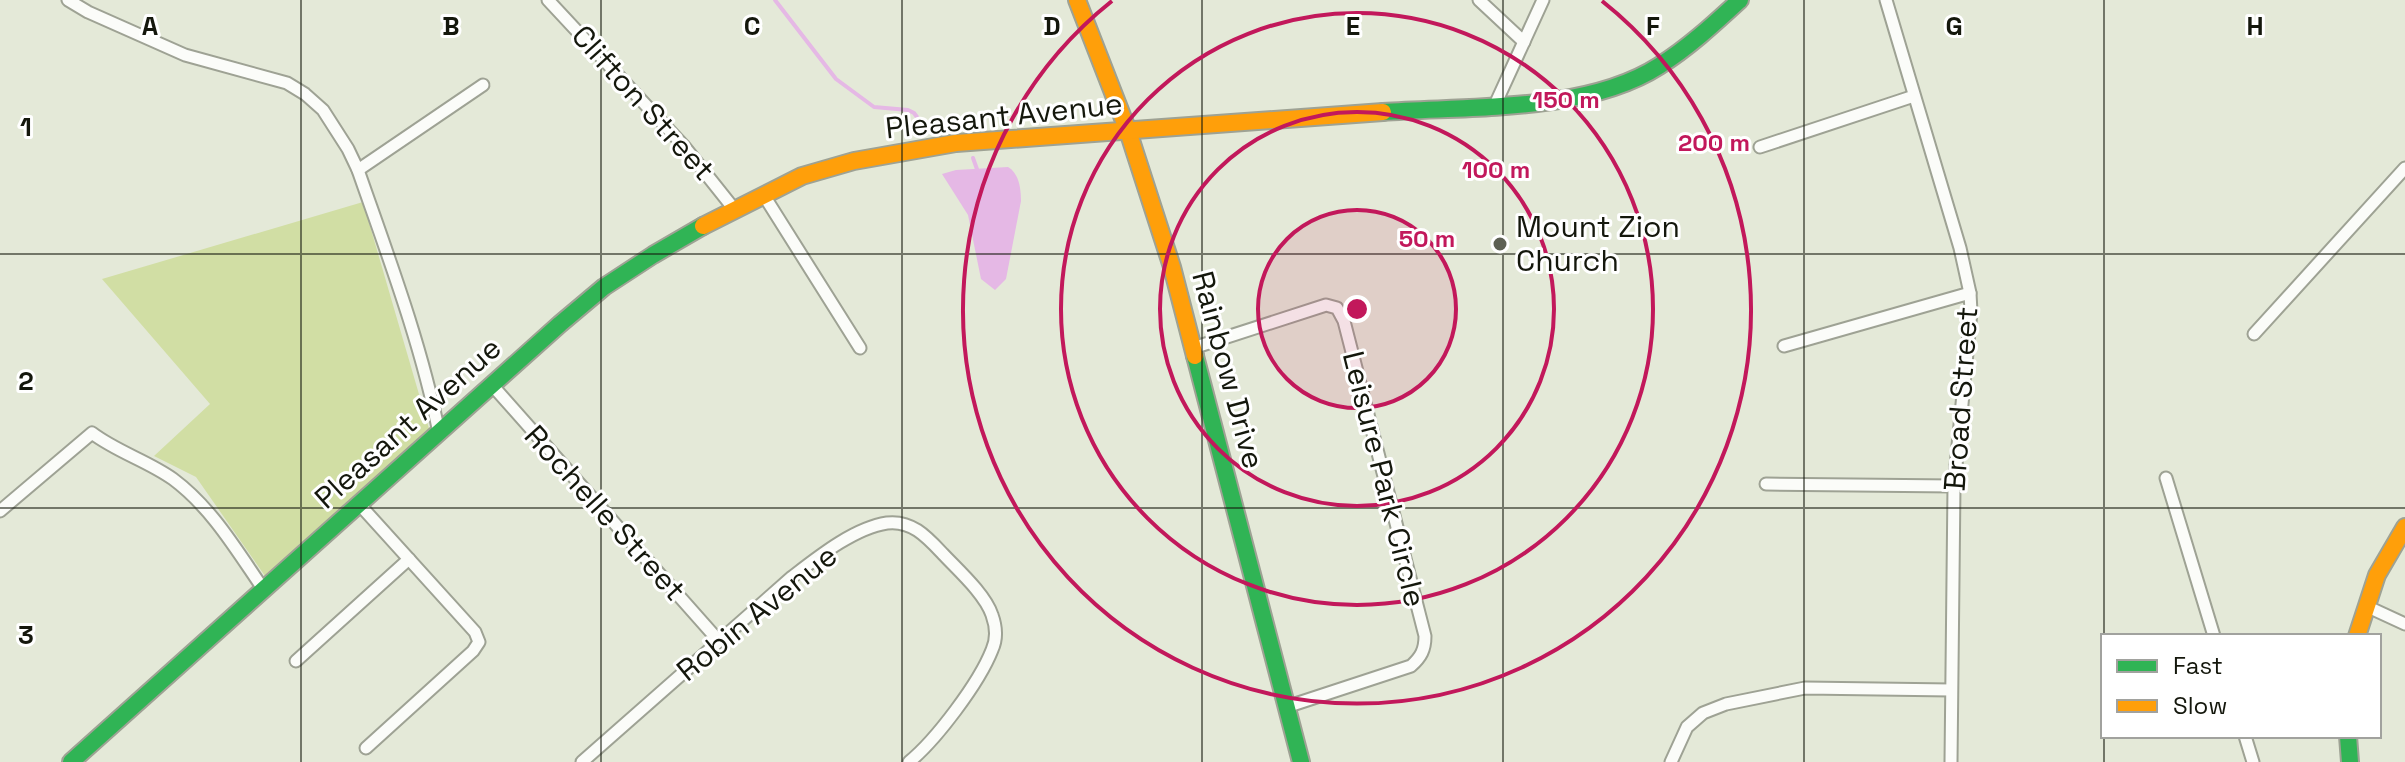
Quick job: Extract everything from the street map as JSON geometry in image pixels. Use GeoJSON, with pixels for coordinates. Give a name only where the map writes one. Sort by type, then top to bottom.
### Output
{"type":"FeatureCollection","features":[{"type":"Feature","properties":{"kind":"street"},"geometry":{"type":"LineString","coordinates":[[68,0],[185,55],[287,83],[323,110],[358,170],[411,326],[439,433]]}},
{"type":"Feature","properties":{"kind":"street","name":"Clifton Street"},"geometry":{"type":"LineString","coordinates":[[548,0],[683,145],[734,209]]}},
{"type":"Feature","properties":{"kind":"street","name":"Rainbow Drive"},"geometry":{"type":"LineString","coordinates":[[1077,0],[1128,131],[1172,267],[1301,762]]}},
{"type":"Feature","properties":{"kind":"street"},"geometry":{"type":"LineString","coordinates":[[1479,0],[1524,42]]}},
{"type":"Feature","properties":{"kind":"street"},"geometry":{"type":"LineString","coordinates":[[1494,107],[1543,0]]}},
{"type":"Feature","properties":{"kind":"street","name":"Pleasant Avenue"},"geometry":{"type":"LineString","coordinates":[[71,762],[604,287],[734,209],[802,176],[934,145],[1413,110],[1494,107],[1572,97],[1632,80],[1656,69],[1740,0]]}},
{"type":"Feature","properties":{"kind":"street","name":"Broad Street"},"geometry":{"type":"LineString","coordinates":[[1886,0],[1960,248],[1970,293],[1971,312],[1954,486],[1951,762]]}},
{"type":"Feature","properties":{"kind":"street"},"geometry":{"type":"LineString","coordinates":[[358,170],[483,85]]}},
{"type":"Feature","properties":{"kind":"street"},"geometry":{"type":"LineString","coordinates":[[1760,147],[1914,96]]}},
{"type":"Feature","properties":{"kind":"street"},"geometry":{"type":"LineString","coordinates":[[2254,334],[2405,168]]}},
{"type":"Feature","properties":{"kind":"street"},"geometry":{"type":"LineString","coordinates":[[763,194],[860,348]]}},
{"type":"Feature","properties":{"kind":"street"},"geometry":{"type":"LineString","coordinates":[[1784,346],[1970,293]]}},
{"type":"Feature","properties":{"kind":"street","name":"Leisure Park Circle"},"geometry":{"type":"LineString","coordinates":[[1193,348],[1326,305],[1337,308],[1344,321],[1425,636],[1425,648],[1411,666],[1286,707]]}},
{"type":"Feature","properties":{"kind":"street","name":"Rochelle Street"},"geometry":{"type":"LineString","coordinates":[[492,385],[718,640]]}},
{"type":"Feature","properties":{"kind":"street"},"geometry":{"type":"LineString","coordinates":[[0,511],[92,433],[110,447],[172,478],[199,502],[264,590]]}},
{"type":"Feature","properties":{"kind":"street"},"geometry":{"type":"LineString","coordinates":[[2166,478],[2213,634]]}},
{"type":"Feature","properties":{"kind":"street"},"geometry":{"type":"LineString","coordinates":[[1766,484],[1954,486]]}},
{"type":"Feature","properties":{"kind":"street"},"geometry":{"type":"LineString","coordinates":[[360,505],[475,632],[479,642],[473,651],[366,748]]}},
{"type":"Feature","properties":{"kind":"street","name":"Robin Avenue"},"geometry":{"type":"LineString","coordinates":[[582,762],[718,640],[826,551],[865,530],[896,523],[920,531],[975,588],[992,612],[996,635],[984,668],[963,699],[931,741],[909,762]]}},
{"type":"Feature","properties":{"kind":"street"},"geometry":{"type":"LineString","coordinates":[[2358,634],[2377,575],[2405,527]]}},
{"type":"Feature","properties":{"kind":"street"},"geometry":{"type":"LineString","coordinates":[[296,661],[409,559]]}},
{"type":"Feature","properties":{"kind":"street"},"geometry":{"type":"LineString","coordinates":[[2366,606],[2405,624]]}},
{"type":"Feature","properties":{"kind":"street"},"geometry":{"type":"LineString","coordinates":[[1671,762],[1687,727],[1703,713],[1726,704],[1805,688],[1951,690]]}},
{"type":"Feature","properties":{"kind":"street"},"geometry":{"type":"LineString","coordinates":[[2246,738],[2253,762]]}},
{"type":"Feature","properties":{"kind":"street"},"geometry":{"type":"LineString","coordinates":[[2348,738],[2350,762]]}},
{"type":"Feature","properties":{"kind":"green space"},"geometry":{"type":"Polygon","coordinates":[[[363,202],[430,432],[265,576],[196,477],[154,456],[210,404],[102,279],[363,202]]]}},
{"type":"Feature","properties":{"kind":"shaded area"},"geometry":{"type":"Polygon","coordinates":[[[1008,167],[1017,177],[1021,201],[1006,279],[995,290],[981,279],[968,215],[942,174],[956,170],[1008,167]]]}},
{"type":"Feature","properties":{"kind":"waterway"},"geometry":{"type":"LineString","coordinates":[[775,0],[836,79],[874,107],[908,110],[929,125],[959,130]]}},
{"type":"Feature","properties":{"kind":"waterway"},"geometry":{"type":"LineString","coordinates":[[973,158],[978,172]]}},
{"type":"Feature","properties":{"kind":"traffic: fast"},"geometry":{"type":"LineString","coordinates":[[1383,112],[1525,104],[1597,92],[1630,81],[1659,66],[1740,0]]}},
{"type":"Feature","properties":{"kind":"traffic: fast"},"geometry":{"type":"LineString","coordinates":[[71,762],[560,324],[604,287],[703,226]]}},
{"type":"Feature","properties":{"kind":"traffic: fast"},"geometry":{"type":"LineString","coordinates":[[1195,356],[1301,762]]}},
{"type":"Feature","properties":{"kind":"traffic: fast"},"geometry":{"type":"LineString","coordinates":[[2348,738],[2350,762]]}},
{"type":"Feature","properties":{"kind":"traffic: slow"},"geometry":{"type":"LineString","coordinates":[[1077,0],[1128,131],[1172,267],[1195,356]]}},
{"type":"Feature","properties":{"kind":"traffic: slow"},"geometry":{"type":"LineString","coordinates":[[703,226],[802,176],[854,161],[956,143],[1383,112]]}},
{"type":"Feature","properties":{"kind":"traffic: slow"},"geometry":{"type":"LineString","coordinates":[[2358,634],[2377,575],[2405,527]]}},
{"type":"Feature","properties":{"kind":"place","name":"Mount Zion Church"},"geometry":{"type":"Point","coordinates":[1500,244]}}]}
